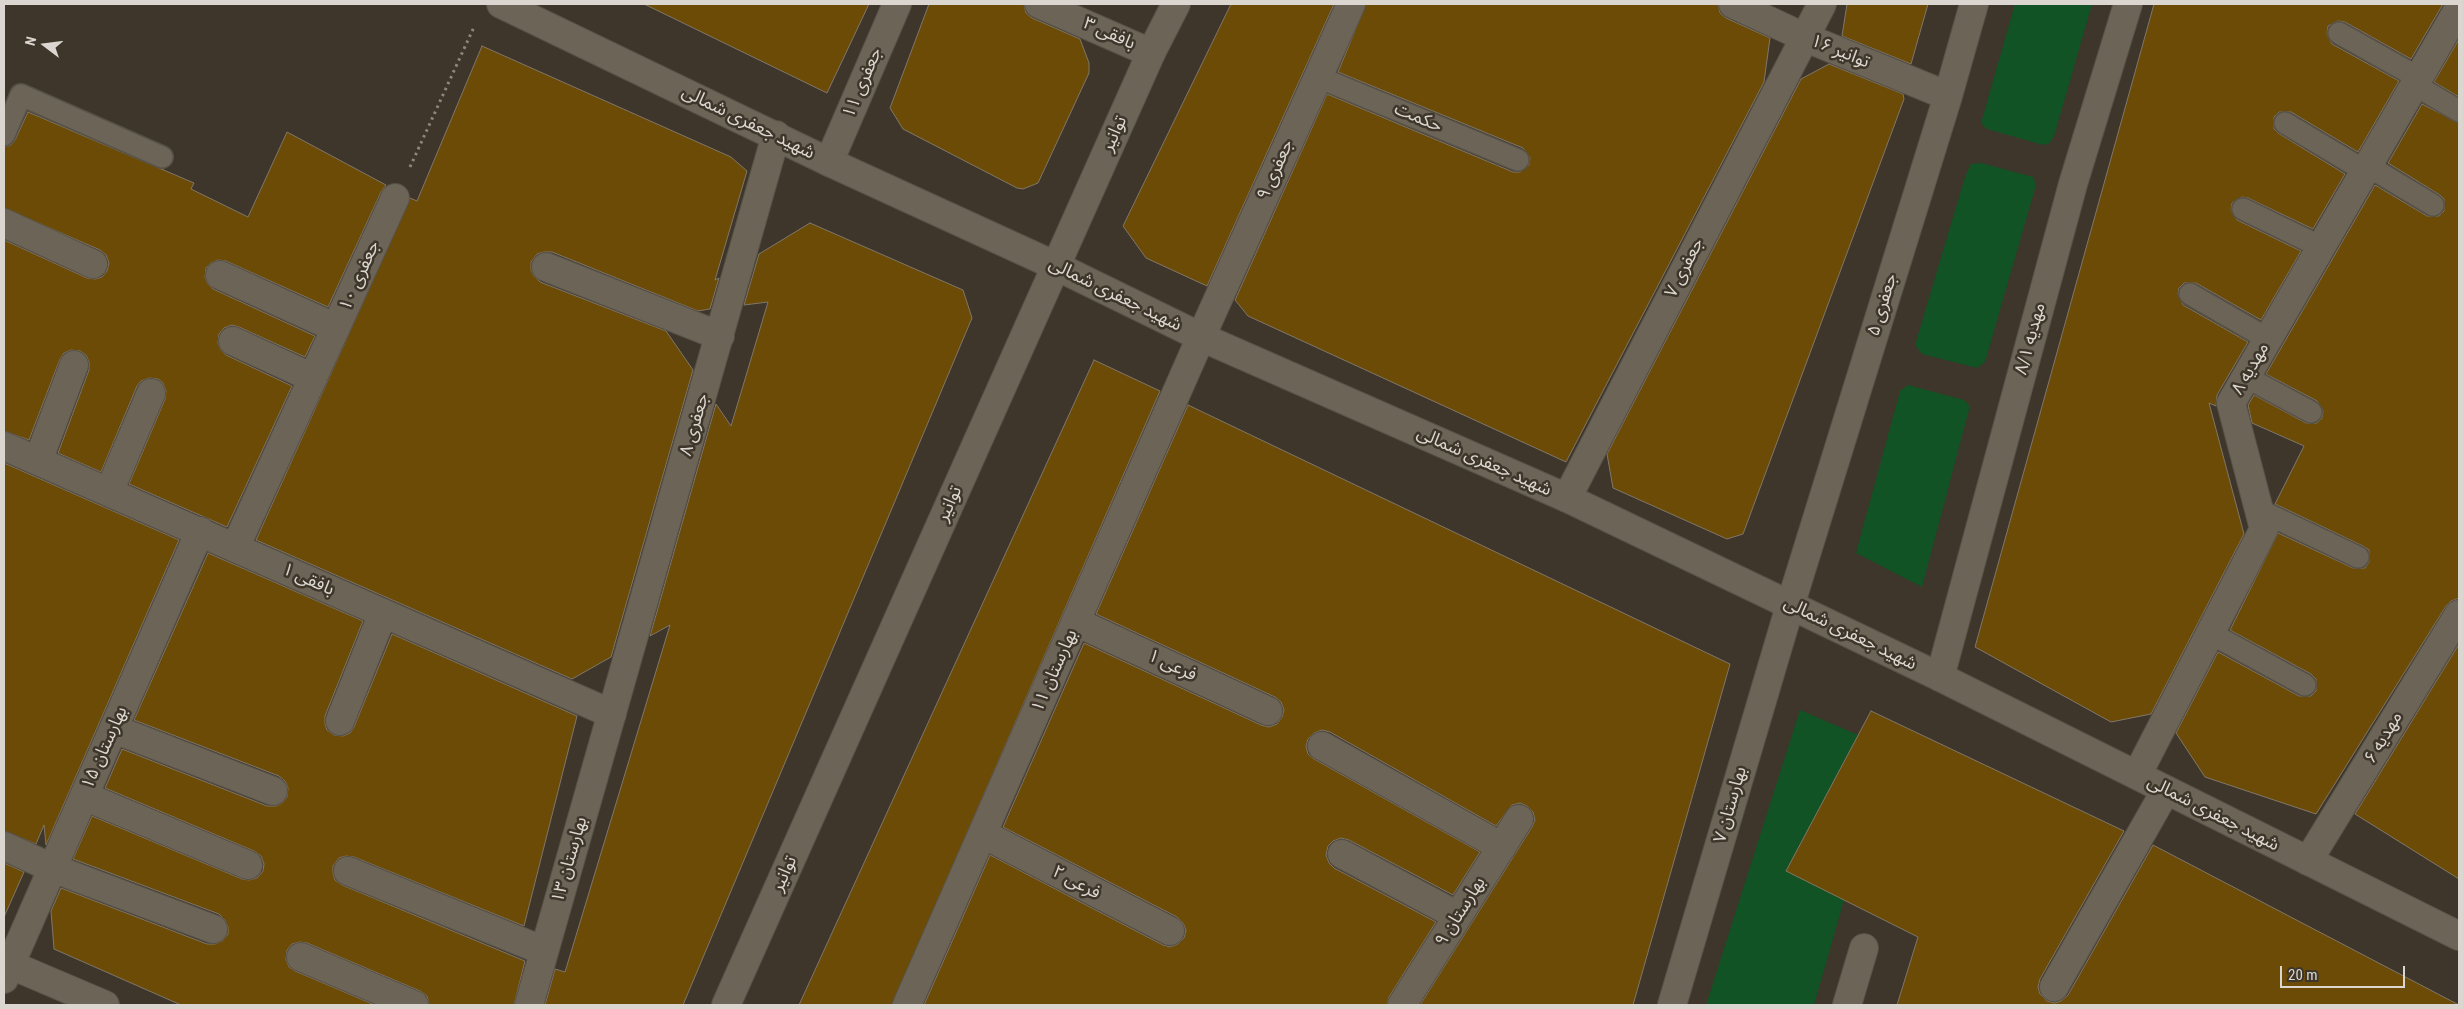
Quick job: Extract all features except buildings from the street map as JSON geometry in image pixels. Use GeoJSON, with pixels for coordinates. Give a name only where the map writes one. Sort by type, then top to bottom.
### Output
{"type":"FeatureCollection","features":[{"type":"Feature","properties":{"kind":"street","name":"شهید جعفری شمالی"},"geometry":{"type":"LineString","coordinates":[[501,4],[829,162],[1056,266],[1201,337],[1567,498],[1940,677],[2459,936]]}},
{"type":"Feature","properties":{"kind":"street","name":"جعفری ۱۱"},"geometry":{"type":"LineString","coordinates":[[829,162],[897,4]]}},
{"type":"Feature","properties":{"kind":"street","name":"بافقی ۳"},"geometry":{"type":"LineString","coordinates":[[1039,4],[1151,53]]}},
{"type":"Feature","properties":{"kind":"street","name":"توانیر"},"geometry":{"type":"LineString","coordinates":[[726,1005],[1151,53],[1176,4]]}},
{"type":"Feature","properties":{"kind":"street","name":"جعفری ۹"},"geometry":{"type":"LineString","coordinates":[[1201,337],[1352,4]]}},
{"type":"Feature","properties":{"kind":"street","name":"توانیر ۱۶"},"geometry":{"type":"LineString","coordinates":[[1733,4],[1804,37],[1948,96]]}},
{"type":"Feature","properties":{"kind":"street","name":"جعفری ۷"},"geometry":{"type":"LineString","coordinates":[[1567,498],[1822,4]]}},
{"type":"Feature","properties":{"kind":"street","name":"جعفری ۵"},"geometry":{"type":"LineString","coordinates":[[1790,606],[1948,96],[1974,4]]}},
{"type":"Feature","properties":{"kind":"street","name":"مهدیه ۸/۱"},"geometry":{"type":"LineString","coordinates":[[1940,677],[2073,184],[2128,4]]}},
{"type":"Feature","properties":{"kind":"street","name":"مهدیه ۸"},"geometry":{"type":"LineString","coordinates":[[2137,775],[2264,529],[2231,403],[2459,8]]}},
{"type":"Feature","properties":{"kind":"street","name":"جعفری ۸"},"geometry":{"type":"LineString","coordinates":[[612,714],[776,135]]}},
{"type":"Feature","properties":{"kind":"street","name":"جعفری ۱۰"},"geometry":{"type":"LineString","coordinates":[[235,548],[395,198]]}},
{"type":"Feature","properties":{"kind":"street"},"geometry":{"type":"LineString","coordinates":[[4,223],[93,264]]}},
{"type":"Feature","properties":{"kind":"street"},"geometry":{"type":"LineString","coordinates":[[546,267],[720,336]]}},
{"type":"Feature","properties":{"kind":"street"},"geometry":{"type":"LineString","coordinates":[[220,275],[336,328]]}},
{"type":"Feature","properties":{"kind":"street","name":"بهارستان ۱۱"},"geometry":{"type":"LineString","coordinates":[[907,1005],[1201,337]]}},
{"type":"Feature","properties":{"kind":"street"},"geometry":{"type":"LineString","coordinates":[[233,341],[313,378]]}},
{"type":"Feature","properties":{"kind":"street"},"geometry":{"type":"LineString","coordinates":[[38,461],[74,365]]}},
{"type":"Feature","properties":{"kind":"street"},"geometry":{"type":"LineString","coordinates":[[109,492],[151,393]]}},
{"type":"Feature","properties":{"kind":"street","name":"بافقی ۱"},"geometry":{"type":"LineString","coordinates":[[4,446],[612,714]]}},
{"type":"Feature","properties":{"kind":"street","name":"بهارستان ۱۵"},"geometry":{"type":"LineString","coordinates":[[6,969],[114,730],[200,531]]}},
{"type":"Feature","properties":{"kind":"street","name":"بهارستان ۷"},"geometry":{"type":"LineString","coordinates":[[1672,1005],[1790,606]]}},
{"type":"Feature","properties":{"kind":"street"},"geometry":{"type":"LineString","coordinates":[[340,721],[383,613]]}},
{"type":"Feature","properties":{"kind":"street","name":"مهدیه ۶"},"geometry":{"type":"LineString","coordinates":[[2308,862],[2459,614]]}},
{"type":"Feature","properties":{"kind":"street","name":"فرعی ۱"},"geometry":{"type":"LineString","coordinates":[[1076,622],[1268,711]]}},
{"type":"Feature","properties":{"kind":"street","name":"بهارستان ۱۳"},"geometry":{"type":"LineString","coordinates":[[529,1005],[612,714]]}},
{"type":"Feature","properties":{"kind":"street"},"geometry":{"type":"LineString","coordinates":[[114,730],[273,791]]}},
{"type":"Feature","properties":{"kind":"street"},"geometry":{"type":"LineString","coordinates":[[1322,746],[1502,847]]}},
{"type":"Feature","properties":{"kind":"street"},"geometry":{"type":"LineString","coordinates":[[2054,987],[2166,790]]}},
{"type":"Feature","properties":{"kind":"street"},"geometry":{"type":"LineString","coordinates":[[84,796],[248,865]]}},
{"type":"Feature","properties":{"kind":"street","name":"بهارستان ۹"},"geometry":{"type":"LineString","coordinates":[[1402,1005],[1519,819]]}},
{"type":"Feature","properties":{"kind":"street","name":"فرعی ۲"},"geometry":{"type":"LineString","coordinates":[[983,834],[1170,931]]}},
{"type":"Feature","properties":{"kind":"street"},"geometry":{"type":"LineString","coordinates":[[4,846],[52,868],[213,929]]}},
{"type":"Feature","properties":{"kind":"street"},"geometry":{"type":"LineString","coordinates":[[1342,854],[1458,916]]}},
{"type":"Feature","properties":{"kind":"street"},"geometry":{"type":"LineString","coordinates":[[348,871],[544,951]]}},
{"type":"Feature","properties":{"kind":"street"},"geometry":{"type":"LineString","coordinates":[[1847,1005],[1864,948]]}},
{"type":"Feature","properties":{"kind":"street"},"geometry":{"type":"LineString","coordinates":[[301,957],[414,1005]]}},
{"type":"Feature","properties":{"kind":"street"},"geometry":{"type":"LineString","coordinates":[[6,969],[106,1005]]}},
{"type":"Feature","properties":{"kind":"lane"},"geometry":{"type":"LineString","coordinates":[[2339,33],[2417,81],[2459,111]]}},
{"type":"Feature","properties":{"kind":"lane","name":"حکمت"},"geometry":{"type":"LineString","coordinates":[[1318,77],[1518,160]]}},
{"type":"Feature","properties":{"kind":"lane"},"geometry":{"type":"LineString","coordinates":[[4,135],[21,95],[162,157]]}},
{"type":"Feature","properties":{"kind":"lane"},"geometry":{"type":"LineString","coordinates":[[2285,123],[2433,205]]}},
{"type":"Feature","properties":{"kind":"lane"},"geometry":{"type":"LineString","coordinates":[[2243,208],[2321,247]]}},
{"type":"Feature","properties":{"kind":"lane"},"geometry":{"type":"LineString","coordinates":[[2190,294],[2268,340]]}},
{"type":"Feature","properties":{"kind":"lane"},"geometry":{"type":"LineString","coordinates":[[2246,377],[2311,412]]}},
{"type":"Feature","properties":{"kind":"lane"},"geometry":{"type":"LineString","coordinates":[[2259,510],[2358,557]]}},
{"type":"Feature","properties":{"kind":"lane"},"geometry":{"type":"LineString","coordinates":[[2210,633],[2305,685]]}},
{"type":"Feature","properties":{"kind":"path"},"geometry":{"type":"LineString","coordinates":[[395,198],[476,22]]}},
{"type":"Feature","properties":{"kind":"green space"},"geometry":{"type":"Polygon","coordinates":[[[2015,4],[2092,4],[2055,133],[2050,143],[2043,145],[1987,129],[1981,123],[2015,4]]]}},
{"type":"Feature","properties":{"kind":"green space"},"geometry":{"type":"Polygon","coordinates":[[[1981,163],[2033,177],[2036,185],[1985,362],[1977,368],[1922,354],[1915,345],[1965,177],[1971,164],[1981,163]]]}},
{"type":"Feature","properties":{"kind":"green space"},"geometry":{"type":"Polygon","coordinates":[[[1908,385],[1964,400],[1970,406],[1922,587],[1856,553],[1900,391],[1908,385]]]}},
{"type":"Feature","properties":{"kind":"green space"},"geometry":{"type":"Polygon","coordinates":[[[1800,710],[1858,735],[1786,870],[1844,900],[1814,1005],[1706,1005],[1800,710]]]}}]}
